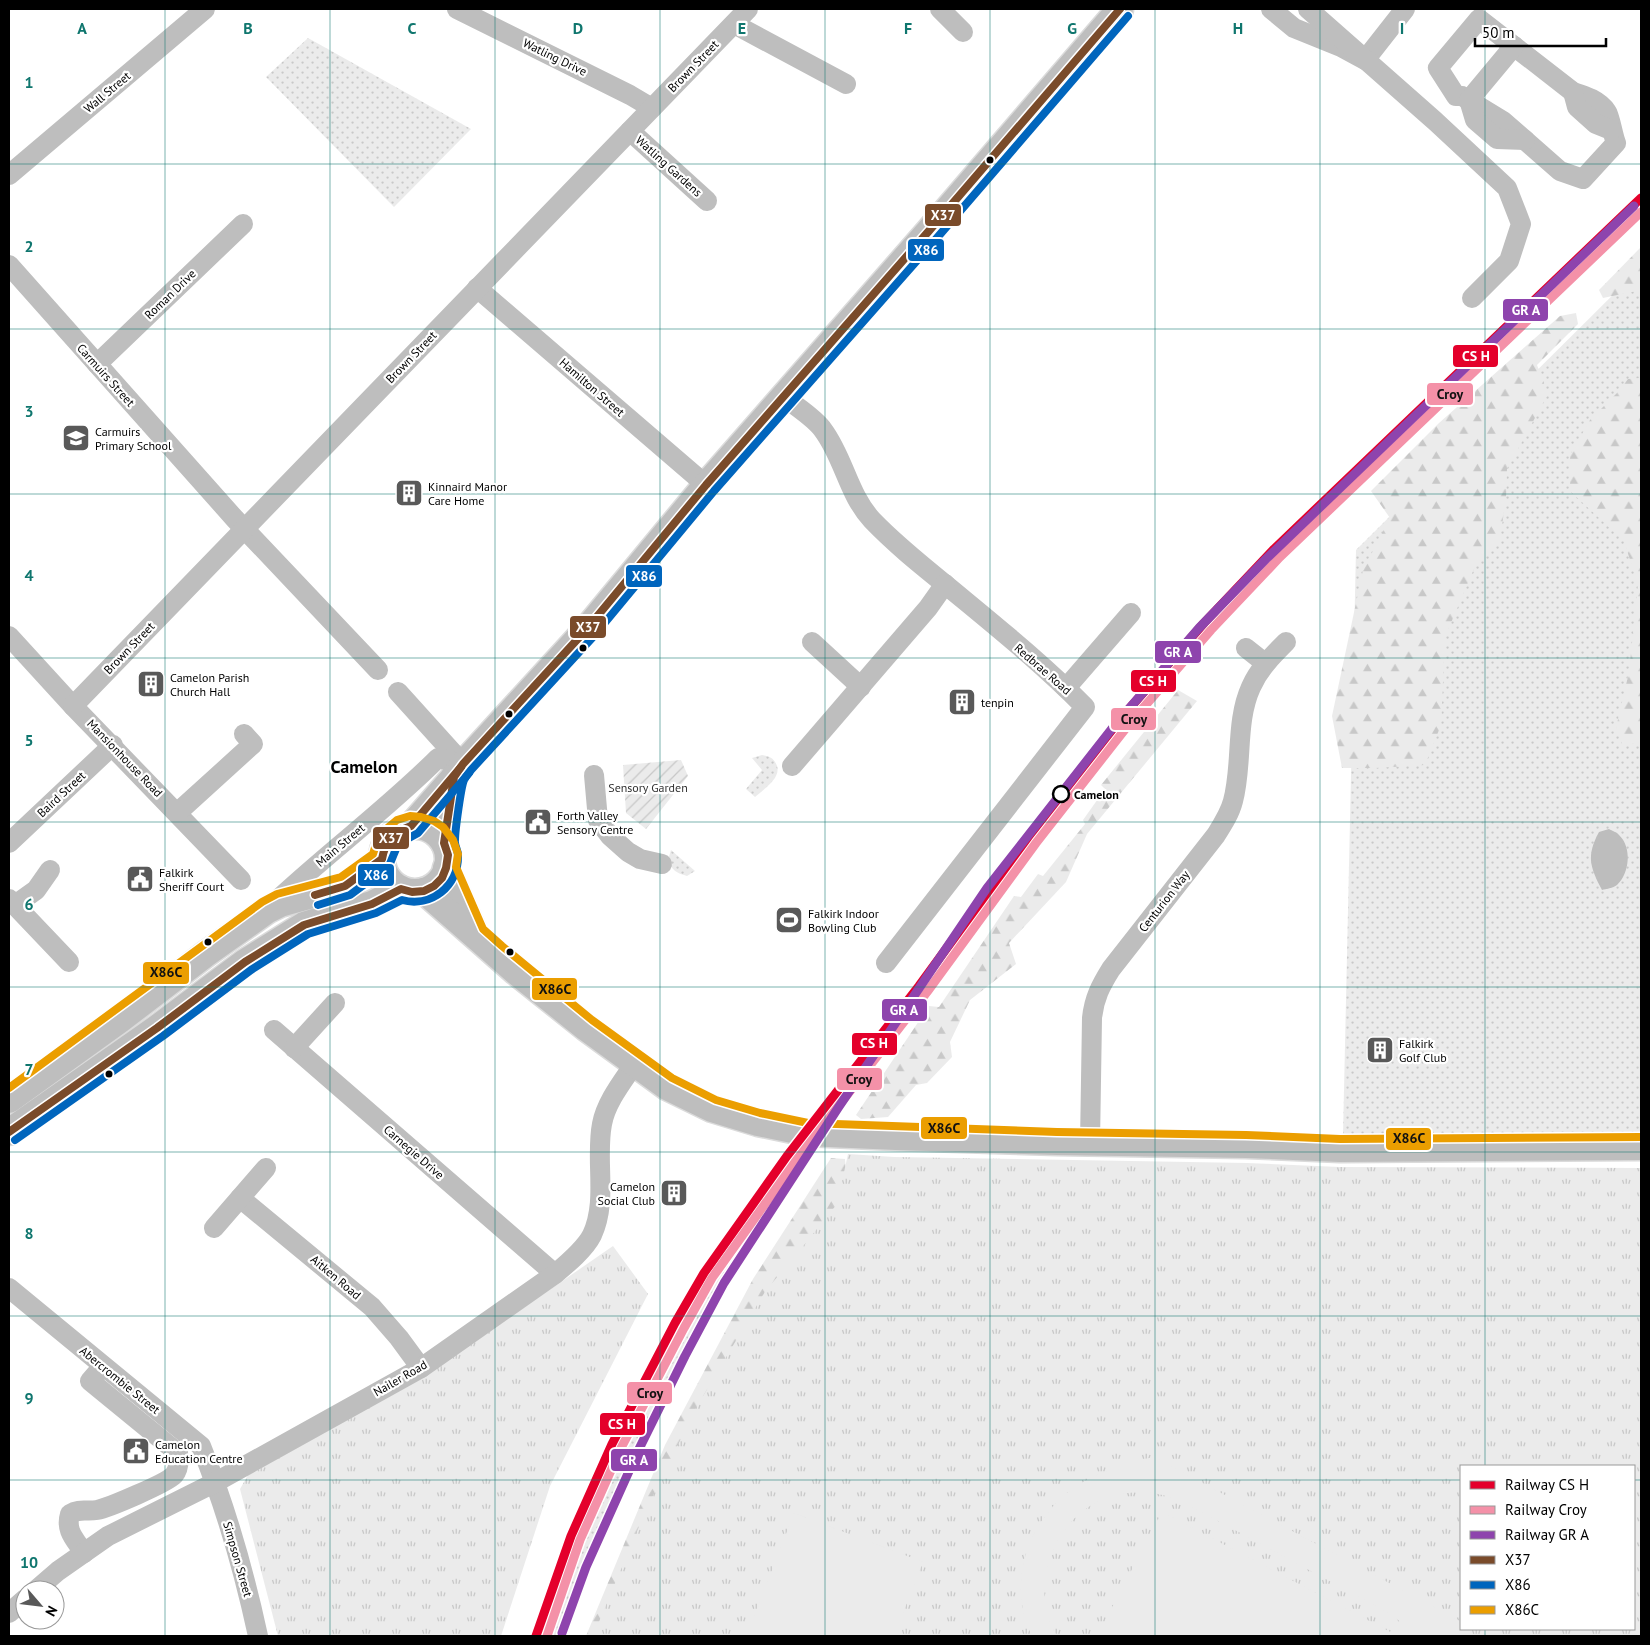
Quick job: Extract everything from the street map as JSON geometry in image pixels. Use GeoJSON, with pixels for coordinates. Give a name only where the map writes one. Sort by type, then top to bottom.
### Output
{"type":"FeatureCollection","features":[{"type":"Feature","properties":{"kind":"main road"},"geometry":{"type":"LineString","coordinates":[[411,826],[585,631],[706,485],[1120,9]]}},
{"type":"Feature","properties":{"kind":"main road"},"geometry":{"type":"LineString","coordinates":[[9,1132],[157,1028],[245,962],[304,925],[412,890],[434,886],[438,882],[445,856],[459,770]]}},
{"type":"Feature","properties":{"kind":"main road"},"geometry":{"type":"LineString","coordinates":[[475,935],[438,836],[420,826],[401,829],[387,841],[383,850],[382,859],[387,877],[393,884],[412,890],[475,935],[516,972],[586,1028],[667,1087],[712,1109],[758,1123],[807,1133],[896,1138],[1246,1145],[1340,1149],[1641,1147]]}},
{"type":"Feature","properties":{"kind":"main road","name":"Main Street"},"geometry":{"type":"LineString","coordinates":[[9,1100],[268,910],[280,904],[345,886],[382,859]]}},
{"type":"Feature","properties":{"kind":"street","name":"Wall Street"},"geometry":{"type":"LineString","coordinates":[[9,175],[205,9]]}},
{"type":"Feature","properties":{"kind":"street","name":"Watling Drive"},"geometry":{"type":"LineString","coordinates":[[457,9],[630,95],[652,108]]}},
{"type":"Feature","properties":{"kind":"street","name":"Brown Street"},"geometry":{"type":"LineString","coordinates":[[73,706],[748,9]]}},
{"type":"Feature","properties":{"kind":"street"},"geometry":{"type":"LineString","coordinates":[[940,9],[962,32]]}},
{"type":"Feature","properties":{"kind":"street"},"geometry":{"type":"LineString","coordinates":[[1271,9],[1294,28],[1341,47],[1365,60]]}},
{"type":"Feature","properties":{"kind":"street"},"geometry":{"type":"LineString","coordinates":[[1308,9],[1435,121],[1507,188],[1521,224],[1509,261],[1472,298]]}},
{"type":"Feature","properties":{"kind":"street"},"geometry":{"type":"LineString","coordinates":[[1365,60],[1405,9]]}},
{"type":"Feature","properties":{"kind":"street"},"geometry":{"type":"LineString","coordinates":[[1480,19],[1573,92],[1591,97],[1608,113],[1616,143],[1583,179],[1560,171],[1503,121],[1463,98],[1438,68],[1480,19]]}},
{"type":"Feature","properties":{"kind":"street"},"geometry":{"type":"LineString","coordinates":[[734,24],[846,84]]}},
{"type":"Feature","properties":{"kind":"street"},"geometry":{"type":"LineString","coordinates":[[1435,121],[1463,98],[1514,46]]}},
{"type":"Feature","properties":{"kind":"street","name":"Watling Gardens"},"geometry":{"type":"LineString","coordinates":[[630,131],[708,201]]}},
{"type":"Feature","properties":{"kind":"street","name":"Roman Drive"},"geometry":{"type":"LineString","coordinates":[[97,364],[243,224]]}},
{"type":"Feature","properties":{"kind":"street","name":"Carmuirs Street"},"geometry":{"type":"LineString","coordinates":[[9,265],[244,529],[378,670]]}},
{"type":"Feature","properties":{"kind":"street","name":"Hamilton Street"},"geometry":{"type":"LineString","coordinates":[[477,288],[706,485]]}},
{"type":"Feature","properties":{"kind":"street","name":"Redbrae Road"},"geometry":{"type":"LineString","coordinates":[[783,396],[823,429],[843,465],[856,498],[870,518],[908,555],[945,584],[1066,688],[1085,707],[886,963]]}},
{"type":"Feature","properties":{"kind":"street"},"geometry":{"type":"LineString","coordinates":[[792,766],[928,608],[945,584]]}},
{"type":"Feature","properties":{"kind":"street"},"geometry":{"type":"LineString","coordinates":[[1066,688],[1131,613]]}},
{"type":"Feature","properties":{"kind":"street","name":"Mansionhouse Road"},"geometry":{"type":"LineString","coordinates":[[9,636],[73,706],[113,745],[241,880]]}},
{"type":"Feature","properties":{"kind":"street"},"geometry":{"type":"LineString","coordinates":[[812,642],[861,687]]}},
{"type":"Feature","properties":{"kind":"street","name":"Centurion Way"},"geometry":{"type":"LineString","coordinates":[[1090,1143],[1093,1003],[1099,988],[1111,968],[1216,835],[1226,818],[1233,801],[1243,717],[1250,688],[1265,664],[1286,642]]}},
{"type":"Feature","properties":{"kind":"street"},"geometry":{"type":"LineString","coordinates":[[1246,648],[1265,664]]}},
{"type":"Feature","properties":{"kind":"street"},"geometry":{"type":"LineString","coordinates":[[398,692],[459,770]]}},
{"type":"Feature","properties":{"kind":"street"},"geometry":{"type":"LineString","coordinates":[[177,813],[253,744],[244,734]]}},
{"type":"Feature","properties":{"kind":"street","name":"Baird Street"},"geometry":{"type":"LineString","coordinates":[[9,843],[113,745]]}},
{"type":"Feature","properties":{"kind":"street","name":"Main Street"},"geometry":{"type":"LineString","coordinates":[[268,910],[308,871],[413,783],[438,758],[459,770]]}},
{"type":"Feature","properties":{"kind":"street"},"geometry":{"type":"LineString","coordinates":[[594,775],[598,820],[610,836],[627,851],[640,859],[662,864]]}},
{"type":"Feature","properties":{"kind":"street"},"geometry":{"type":"LineString","coordinates":[[50,870],[36,890],[12,902],[68,962]]}},
{"type":"Feature","properties":{"kind":"street"},"geometry":{"type":"LineString","coordinates":[[294,1048],[334,1003]]}},
{"type":"Feature","properties":{"kind":"street","name":"Carnegie Drive"},"geometry":{"type":"LineString","coordinates":[[274,1030],[555,1274]]}},
{"type":"Feature","properties":{"kind":"street","name":"Nailer Road"},"geometry":{"type":"LineString","coordinates":[[48,1580],[108,1536],[216,1482],[421,1368],[555,1274],[570,1261],[591,1236],[600,1207],[599,1145],[602,1122],[611,1101],[636,1064]]}},
{"type":"Feature","properties":{"kind":"street"},"geometry":{"type":"LineString","coordinates":[[214,1228],[266,1168]]}},
{"type":"Feature","properties":{"kind":"street","name":"Aitken Road"},"geometry":{"type":"LineString","coordinates":[[240,1198],[372,1307],[399,1338],[421,1368]]}},
{"type":"Feature","properties":{"kind":"street","name":"Abercrombie Street"},"geometry":{"type":"LineString","coordinates":[[12,1296],[103,1366],[201,1446],[216,1482]]}},
{"type":"Feature","properties":{"kind":"street"},"geometry":{"type":"LineString","coordinates":[[84,1553],[69,1530],[70,1514],[77,1510],[99,1510],[163,1483],[174,1476],[179,1460],[178,1453],[90,1382],[103,1366]]}},
{"type":"Feature","properties":{"kind":"street","name":"Simpson Street"},"geometry":{"type":"LineString","coordinates":[[216,1482],[237,1545],[258,1636]]}},
{"type":"Feature","properties":{"kind":"green space"},"geometry":{"type":"Polygon","coordinates":[[[308,38],[471,129],[394,207],[266,77],[308,38]]]}},
{"type":"Feature","properties":{"kind":"green space"},"geometry":{"type":"Polygon","coordinates":[[[1641,247],[1641,290],[1603,298],[1599,290],[1641,247]]]}},
{"type":"Feature","properties":{"kind":"green space","name":"Falkirk Golf Club"},"geometry":{"type":"Polygon","coordinates":[[[1641,267],[1641,1135],[1343,1136],[1356,550],[1641,267]]]}},
{"type":"Feature","properties":{"kind":"green space"},"geometry":{"type":"Polygon","coordinates":[[[1576,313],[1578,324],[1537,365],[1548,394],[1507,469],[1506,498],[1500,539],[1476,564],[1445,637],[1441,725],[1425,765],[1342,768],[1332,716],[1363,570],[1390,518],[1371,491],[1439,423],[1560,316],[1576,313]]]}},
{"type":"Feature","properties":{"kind":"green space"},"geometry":{"type":"Polygon","coordinates":[[[1641,378],[1641,742],[1623,746],[1616,728],[1629,672],[1638,585],[1624,541],[1570,491],[1570,455],[1590,420],[1618,392],[1628,379],[1641,378]]]}},
{"type":"Feature","properties":{"kind":"green space"},"geometry":{"type":"Polygon","coordinates":[[[1178,690],[1197,701],[1087,834],[1066,882],[1009,943],[1016,964],[970,1000],[950,1042],[952,1057],[927,1083],[916,1085],[888,1117],[861,1119],[856,1115],[929,1006],[939,1007],[1014,896],[1021,897],[1038,874],[1043,876],[1085,824],[1083,820],[1105,789],[1101,785],[1178,690]]]}},
{"type":"Feature","properties":{"kind":"green space"},"geometry":{"type":"Polygon","coordinates":[[[762,755],[773,759],[778,770],[771,783],[755,797],[746,789],[762,770],[752,758],[762,755]]]}},
{"type":"Feature","properties":{"kind":"green space","name":"Sensory Garden"},"geometry":{"type":"Polygon","coordinates":[[[681,760],[688,776],[646,829],[626,813],[623,765],[681,760]]]}},
{"type":"Feature","properties":{"kind":"green space"},"geometry":{"type":"Polygon","coordinates":[[[671,850],[695,871],[687,876],[675,871],[668,860],[671,850]]]}},
{"type":"Feature","properties":{"kind":"green space"},"geometry":{"type":"Polygon","coordinates":[[[848,1154],[894,1157],[1247,1163],[1340,1167],[1641,1168],[1641,1636],[593,1636],[646,1510],[696,1408],[766,1290],[837,1204],[848,1154]]]}},
{"type":"Feature","properties":{"kind":"green space"},"geometry":{"type":"Polygon","coordinates":[[[831,1158],[845,1159],[847,1184],[860,1188],[619,1636],[586,1636],[665,1445],[753,1279],[831,1158]]]}},
{"type":"Feature","properties":{"kind":"green space"},"geometry":{"type":"Polygon","coordinates":[[[768,1202],[770,1216],[717,1299],[694,1340],[632,1464],[561,1636],[546,1636],[595,1508],[661,1372],[711,1285],[768,1202]]]}},
{"type":"Feature","properties":{"kind":"green space"},"geometry":{"type":"Polygon","coordinates":[[[613,1246],[648,1294],[550,1486],[501,1636],[278,1636],[240,1489],[248,1475],[425,1376],[613,1246]]]}},
{"type":"Feature","properties":{"kind":"green space"},"geometry":{"type":"Polygon","coordinates":[[[1154,1457],[1460,1621],[1459,1636],[1413,1636],[1407,1628],[1385,1611],[1183,1502],[1162,1495],[1142,1492],[1112,1496],[1102,1500],[1084,1510],[1069,1524],[1058,1540],[1050,1559],[1045,1579],[1045,1599],[1049,1618],[1057,1636],[1032,1636],[1021,1600],[1021,1581],[1029,1546],[1047,1513],[1069,1491],[1080,1484],[1117,1467],[1154,1457]]]}},
{"type":"Feature","properties":{"kind":"green space"},"geometry":{"type":"Polygon","coordinates":[[[1162,1512],[1398,1636],[1097,1636],[1162,1512]]]}},
{"type":"Feature","properties":{"kind":"green space"},"geometry":{"type":"Polygon","coordinates":[[[794,1513],[923,1562],[894,1636],[747,1636],[794,1513]]]}},
{"type":"Feature","properties":{"kind":"shaded area"},"geometry":{"type":"Polygon","coordinates":[[[1609,829],[1617,833],[1623,840],[1628,853],[1628,860],[1625,874],[1617,885],[1602,890],[1592,868],[1591,855],[1599,832],[1609,829]]]}},
{"type":"Feature","properties":{"kind":"transit line","name":"X37"},"geometry":{"type":"LineString","coordinates":[[9,1132],[157,1028],[245,962],[304,925],[372,904],[401,889],[412,892],[424,891],[434,886],[442,878],[448,855],[444,843],[454,777],[463,764],[585,631],[706,485],[1120,9]]}},
{"type":"Feature","properties":{"kind":"transit line","name":"X86"},"geometry":{"type":"LineString","coordinates":[[15,1140],[163,1036],[251,970],[308,934],[376,913],[402,900],[423,901],[441,892],[448,885],[454,876],[457,866],[458,853],[455,842],[461,791],[464,780],[471,770],[593,637],[714,491],[936,239],[1128,16]]}},
{"type":"Feature","properties":{"kind":"transit line"},"geometry":{"type":"LineString","coordinates":[[536,1636],[571,1536],[612,1444],[675,1323],[704,1273],[787,1156],[919,986],[1028,837],[1122,717],[1204,623],[1273,550],[1641,198]]}},
{"type":"Feature","properties":{"kind":"transit line"},"geometry":{"type":"LineString","coordinates":[[562,1633],[586,1567],[639,1449],[724,1283],[838,1108],[987,888],[1114,726],[1199,628],[1266,559],[1634,206]]}},
{"type":"Feature","properties":{"kind":"transit line","name":"X37"},"geometry":{"type":"LineString","coordinates":[[315,895],[345,886],[382,859],[385,847],[391,838],[411,826],[461,767]]}},
{"type":"Feature","properties":{"kind":"transit line","name":"X86"},"geometry":{"type":"LineString","coordinates":[[318,905],[350,895],[389,866],[398,844],[418,833],[469,773]]}},
{"type":"Feature","properties":{"kind":"transit line","name":"X86C"},"geometry":{"type":"LineString","coordinates":[[9,1088],[262,902],[277,894],[341,877],[373,854],[379,835],[397,820],[410,816],[434,821],[443,827],[453,840],[458,854],[456,867],[483,929],[502,946],[592,1020],[672,1078],[716,1100],[760,1113],[808,1123],[1057,1132],[1246,1135],[1340,1139],[1641,1137]]}},
{"type":"Feature","properties":{"kind":"rail line","name":"Croy"},"geometry":{"type":"LineString","coordinates":[[547,1636],[580,1540],[621,1448],[712,1278],[795,1162],[927,992],[1036,843],[1130,723],[1211,630],[1280,557],[1641,212]]}},
{"type":"Feature","properties":{"kind":"place","name":"Carmuirs Primary School"},"geometry":{"type":"Point","coordinates":[76,438]}},
{"type":"Feature","properties":{"kind":"place","name":"Kinnaird Manor Care Home"},"geometry":{"type":"Point","coordinates":[409,493]}},
{"type":"Feature","properties":{"kind":"place","name":"Camelon Parish Church Hall"},"geometry":{"type":"Point","coordinates":[151,684]}},
{"type":"Feature","properties":{"kind":"place","name":"tenpin"},"geometry":{"type":"Point","coordinates":[962,702]}},
{"type":"Feature","properties":{"kind":"place","name":"Camelon"},"geometry":{"type":"Point","coordinates":[1061,794]}},
{"type":"Feature","properties":{"kind":"place","name":"Forth Valley Sensory Centre"},"geometry":{"type":"Point","coordinates":[538,822]}},
{"type":"Feature","properties":{"kind":"place","name":"Falkirk Sheriff Court"},"geometry":{"type":"Point","coordinates":[140,879]}},
{"type":"Feature","properties":{"kind":"place","name":"Falkirk Indoor Bowling Club"},"geometry":{"type":"Point","coordinates":[789,920]}},
{"type":"Feature","properties":{"kind":"place","name":"Falkirk Golf Club"},"geometry":{"type":"Point","coordinates":[1380,1050]}},
{"type":"Feature","properties":{"kind":"place","name":"Camelon Social Club"},"geometry":{"type":"Point","coordinates":[674,1193]}},
{"type":"Feature","properties":{"kind":"place","name":"Camelon Education Centre"},"geometry":{"type":"Point","coordinates":[136,1451]}},
{"type":"Feature","properties":{"kind":"district","name":"Camelon"},"geometry":{"type":"Point","coordinates":[364,766]}}]}
